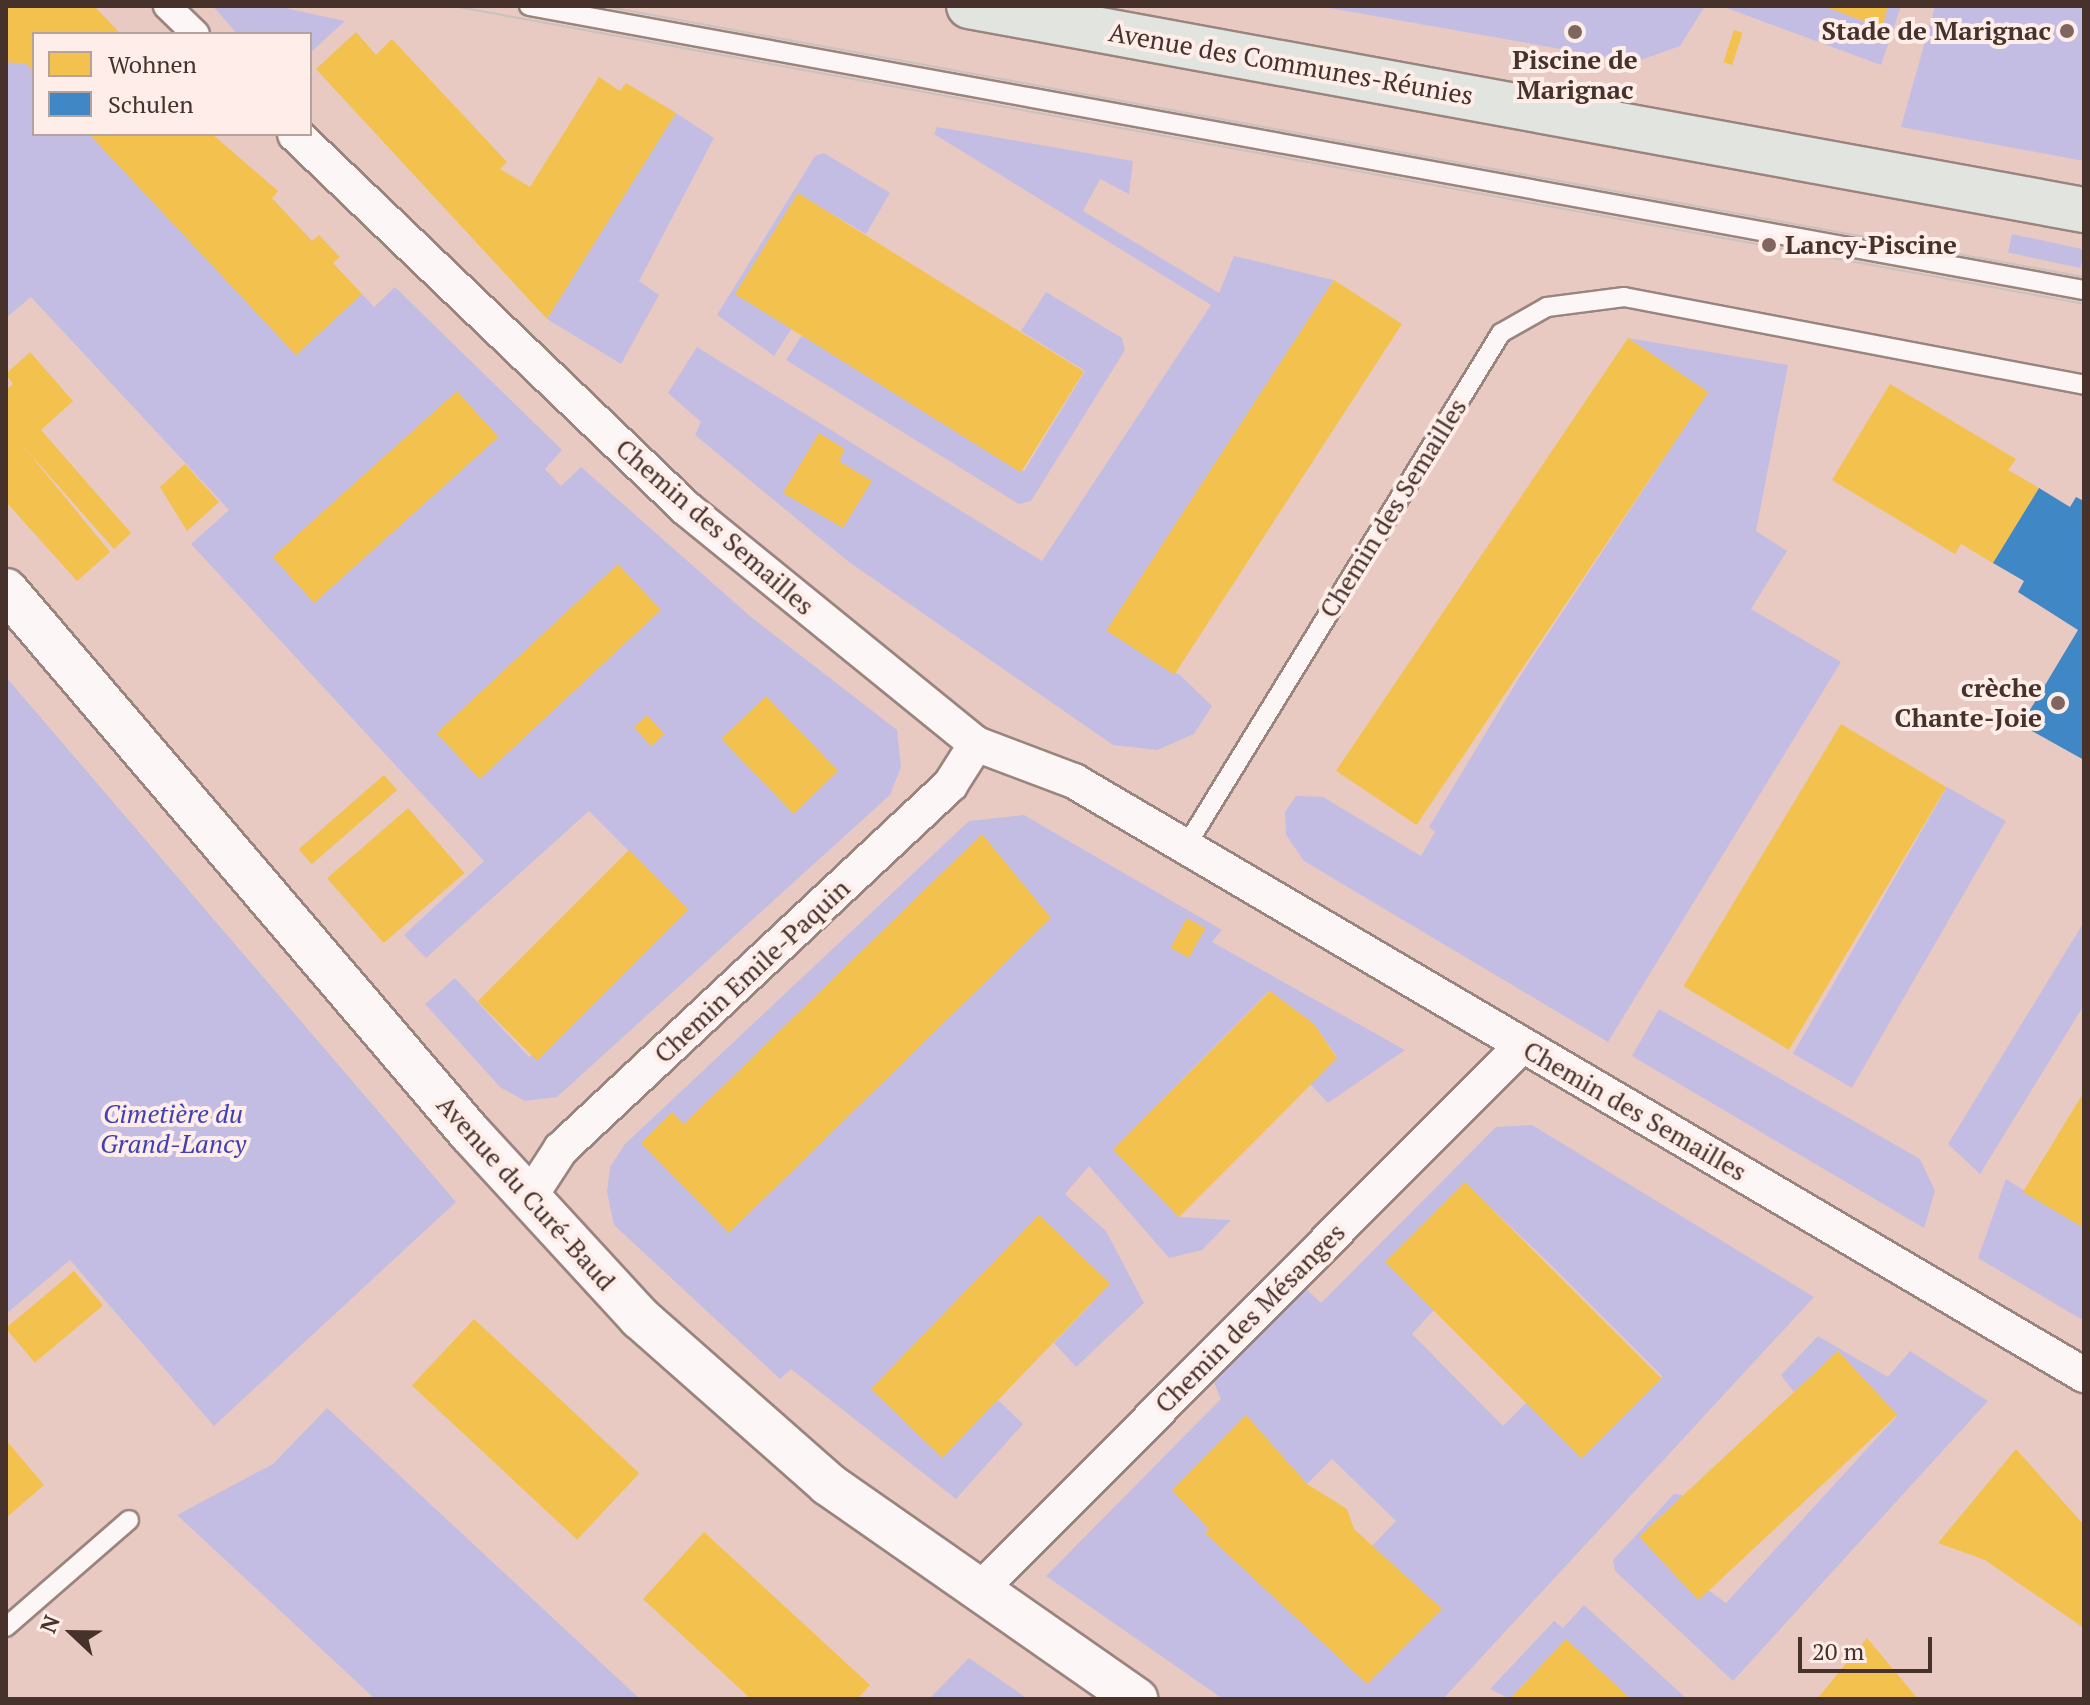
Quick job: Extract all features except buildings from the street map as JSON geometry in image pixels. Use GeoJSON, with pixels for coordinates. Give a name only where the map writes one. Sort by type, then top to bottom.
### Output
{"type":"FeatureCollection","features":[{"type":"Feature","properties":{"kind":"main road","name":"Avenue des Communes-Réunies"},"geometry":{"type":"LineString","coordinates":[[969,6],[2084,210]]}},
{"type":"Feature","properties":{"kind":"street"},"geometry":{"type":"LineString","coordinates":[[167,6],[194,32]]}},
{"type":"Feature","properties":{"kind":"street","name":"Chemin des Semailles"},"geometry":{"type":"LineString","coordinates":[[297,136],[687,509],[976,744],[1074,781],[2084,1375]]}},
{"type":"Feature","properties":{"kind":"street","name":"Avenue du Curé-Baud"},"geometry":{"type":"LineString","coordinates":[[6,590],[529,1198],[702,1377],[828,1484],[1136,1699]]}},
{"type":"Feature","properties":{"kind":"street","name":"Chemin Emile-Paquin"},"geometry":{"type":"LineString","coordinates":[[529,1198],[561,1149],[950,785],[976,744]]}},
{"type":"Feature","properties":{"kind":"street","name":"Chemin des Mésanges"},"geometry":{"type":"LineString","coordinates":[[980,1590],[1521,1046]]}},
{"type":"Feature","properties":{"kind":"lane"},"geometry":{"type":"LineString","coordinates":[[529,6],[2084,290]]}},
{"type":"Feature","properties":{"kind":"lane","name":"Chemin des Semailles"},"geometry":{"type":"LineString","coordinates":[[1186,846],[1501,333],[1547,307],[1588,298],[1624,297],[2084,385]]}},
{"type":"Feature","properties":{"kind":"lane"},"geometry":{"type":"LineString","coordinates":[[6,1627],[129,1520]]}},
{"type":"Feature","properties":{"kind":"green space"},"geometry":{"type":"Polygon","coordinates":[[[213,6],[276,6],[345,21],[312,51],[312,32],[235,32],[213,6]]]}},
{"type":"Feature","properties":{"kind":"green space","name":"Piscine de Marignac"},"geometry":{"type":"Polygon","coordinates":[[[1318,6],[1705,6],[1680,46],[1635,62],[1318,6]]]}},
{"type":"Feature","properties":{"kind":"green space"},"geometry":{"type":"Polygon","coordinates":[[[1721,6],[1901,6],[1881,65],[1721,6]]]}},
{"type":"Feature","properties":{"kind":"green space"},"geometry":{"type":"Polygon","coordinates":[[[1935,6],[2084,6],[2084,161],[1901,127],[1935,6]]]}},
{"type":"Feature","properties":{"kind":"green space"},"geometry":{"type":"Polygon","coordinates":[[[6,62],[27,64],[32,70],[32,136],[91,136],[296,355],[362,294],[374,307],[395,287],[562,450],[545,469],[561,486],[581,467],[751,617],[897,730],[901,767],[890,795],[557,1097],[525,1101],[500,1087],[425,1004],[455,978],[529,1057],[687,910],[589,811],[426,958],[404,935],[484,861],[191,544],[229,510],[31,297],[6,318],[6,62]]]}},
{"type":"Feature","properties":{"kind":"green space"},"geometry":{"type":"Polygon","coordinates":[[[676,113],[714,138],[639,281],[659,295],[621,364],[547,319],[676,113]]]}},
{"type":"Feature","properties":{"kind":"green space"},"geometry":{"type":"Polygon","coordinates":[[[937,127],[1133,161],[1129,194],[1100,179],[1083,211],[1219,293],[1234,256],[1334,280],[1110,632],[1180,675],[1212,706],[1194,734],[1157,750],[1113,745],[849,562],[695,435],[701,422],[668,393],[697,347],[1042,561],[1211,305],[934,134],[937,127]]]}},
{"type":"Feature","properties":{"kind":"green space"},"geometry":{"type":"Polygon","coordinates":[[[824,153],[890,193],[866,234],[798,194],[736,293],[792,328],[774,356],[717,315],[815,156],[824,153]]]}},
{"type":"Feature","properties":{"kind":"green space"},"geometry":{"type":"Polygon","coordinates":[[[2012,234],[2084,249],[2080,268],[2008,253],[2012,234]]]}},
{"type":"Feature","properties":{"kind":"green space"},"geometry":{"type":"Polygon","coordinates":[[[1046,292],[1122,338],[1125,350],[1031,501],[1019,504],[786,360],[802,335],[1024,471],[1085,371],[1021,331],[1046,292]]]}},
{"type":"Feature","properties":{"kind":"green space"},"geometry":{"type":"Polygon","coordinates":[[[1628,338],[1788,365],[1756,531],[1787,551],[1751,609],[1841,662],[1608,1042],[1304,861],[1286,835],[1285,812],[1296,796],[1323,797],[1421,856],[1435,832],[1429,827],[1522,673],[1708,392],[1628,338]]]}},
{"type":"Feature","properties":{"kind":"green space","name":"Cimetière du Grand-Lancy"},"geometry":{"type":"Polygon","coordinates":[[[6,677],[456,1202],[214,1426],[70,1260],[6,1314],[6,677]]]}},
{"type":"Feature","properties":{"kind":"green space"},"geometry":{"type":"Polygon","coordinates":[[[1947,787],[2006,821],[1852,1088],[1793,1054],[1947,787]]]}},
{"type":"Feature","properties":{"kind":"green space"},"geometry":{"type":"Polygon","coordinates":[[[1024,815],[1222,930],[1212,942],[1405,1050],[1328,1103],[1310,1084],[1337,1057],[1314,1024],[1269,991],[1113,1150],[1179,1217],[1231,1220],[1202,1250],[1169,1258],[1089,1166],[1065,1194],[1106,1231],[1144,1303],[1076,1367],[1054,1343],[1110,1284],[1039,1215],[997,1399],[1023,1424],[956,1499],[791,1369],[780,1379],[614,1225],[607,1192],[610,1167],[625,1144],[969,821],[1024,815]]]}},
{"type":"Feature","properties":{"kind":"green space"},"geometry":{"type":"Polygon","coordinates":[[[2084,922],[2084,1005],[1980,1174],[1948,1144],[2084,922]]]}},
{"type":"Feature","properties":{"kind":"green space"},"geometry":{"type":"Polygon","coordinates":[[[1659,1009],[1920,1159],[1935,1191],[1924,1228],[1632,1056],[1659,1009]]]}},
{"type":"Feature","properties":{"kind":"green space"},"geometry":{"type":"Polygon","coordinates":[[[1532,1125],[1814,1297],[1443,1699],[1223,1699],[1046,1576],[1221,1399],[1214,1383],[1305,1288],[1321,1303],[1496,1127],[1532,1125]],[[1465,1183],[1386,1263],[1434,1310],[1412,1334],[1503,1426],[1527,1402],[1663,1377],[1550,1264],[1465,1183]],[[1246,1415],[1172,1490],[1209,1529],[1205,1533],[1367,1684],[1442,1609],[1372,1546],[1396,1521],[1332,1459],[1307,1484],[1246,1415]]]}},
{"type":"Feature","properties":{"kind":"green space"},"geometry":{"type":"Polygon","coordinates":[[[2006,1179],[2084,1228],[2084,1321],[1978,1258],[2006,1179]]]}},
{"type":"Feature","properties":{"kind":"green space"},"geometry":{"type":"Polygon","coordinates":[[[1818,1336],[1888,1377],[1910,1351],[1988,1401],[1733,1681],[1615,1571],[1613,1560],[1674,1494],[1682,1495],[1694,1505],[1653,1550],[1726,1603],[1897,1416],[1838,1351],[1796,1395],[1781,1375],[1818,1336]]]}},
{"type":"Feature","properties":{"kind":"green space"},"geometry":{"type":"Polygon","coordinates":[[[327,1408],[640,1699],[375,1699],[177,1515],[273,1464],[327,1408]]]}},
{"type":"Feature","properties":{"kind":"green space"},"geometry":{"type":"Polygon","coordinates":[[[1584,1605],[1687,1699],[1629,1699],[1566,1639],[1510,1699],[1490,1689],[1554,1621],[1563,1628],[1584,1605]]]}},
{"type":"Feature","properties":{"kind":"green space"},"geometry":{"type":"Polygon","coordinates":[[[969,1658],[1028,1699],[929,1699],[969,1658]]]}},
{"type":"Feature","properties":{"kind":"tram line"},"geometry":{"type":"LineString","coordinates":[[453,6],[2084,304]]}},
{"type":"Feature","properties":{"kind":"tram line"},"geometry":{"type":"LineString","coordinates":[[603,6],[2084,277]]}},
{"type":"Feature","properties":{"kind":"place","name":"Stade de Marignac"},"geometry":{"type":"Point","coordinates":[2067,31]}},
{"type":"Feature","properties":{"kind":"place","name":"Piscine de Marignac"},"geometry":{"type":"Point","coordinates":[1575,32]}},
{"type":"Feature","properties":{"kind":"place","name":"Lancy-Piscine"},"geometry":{"type":"Point","coordinates":[1769,245]}},
{"type":"Feature","properties":{"kind":"place","name":"crèche Chante-Joie"},"geometry":{"type":"Point","coordinates":[2058,703]}}]}
